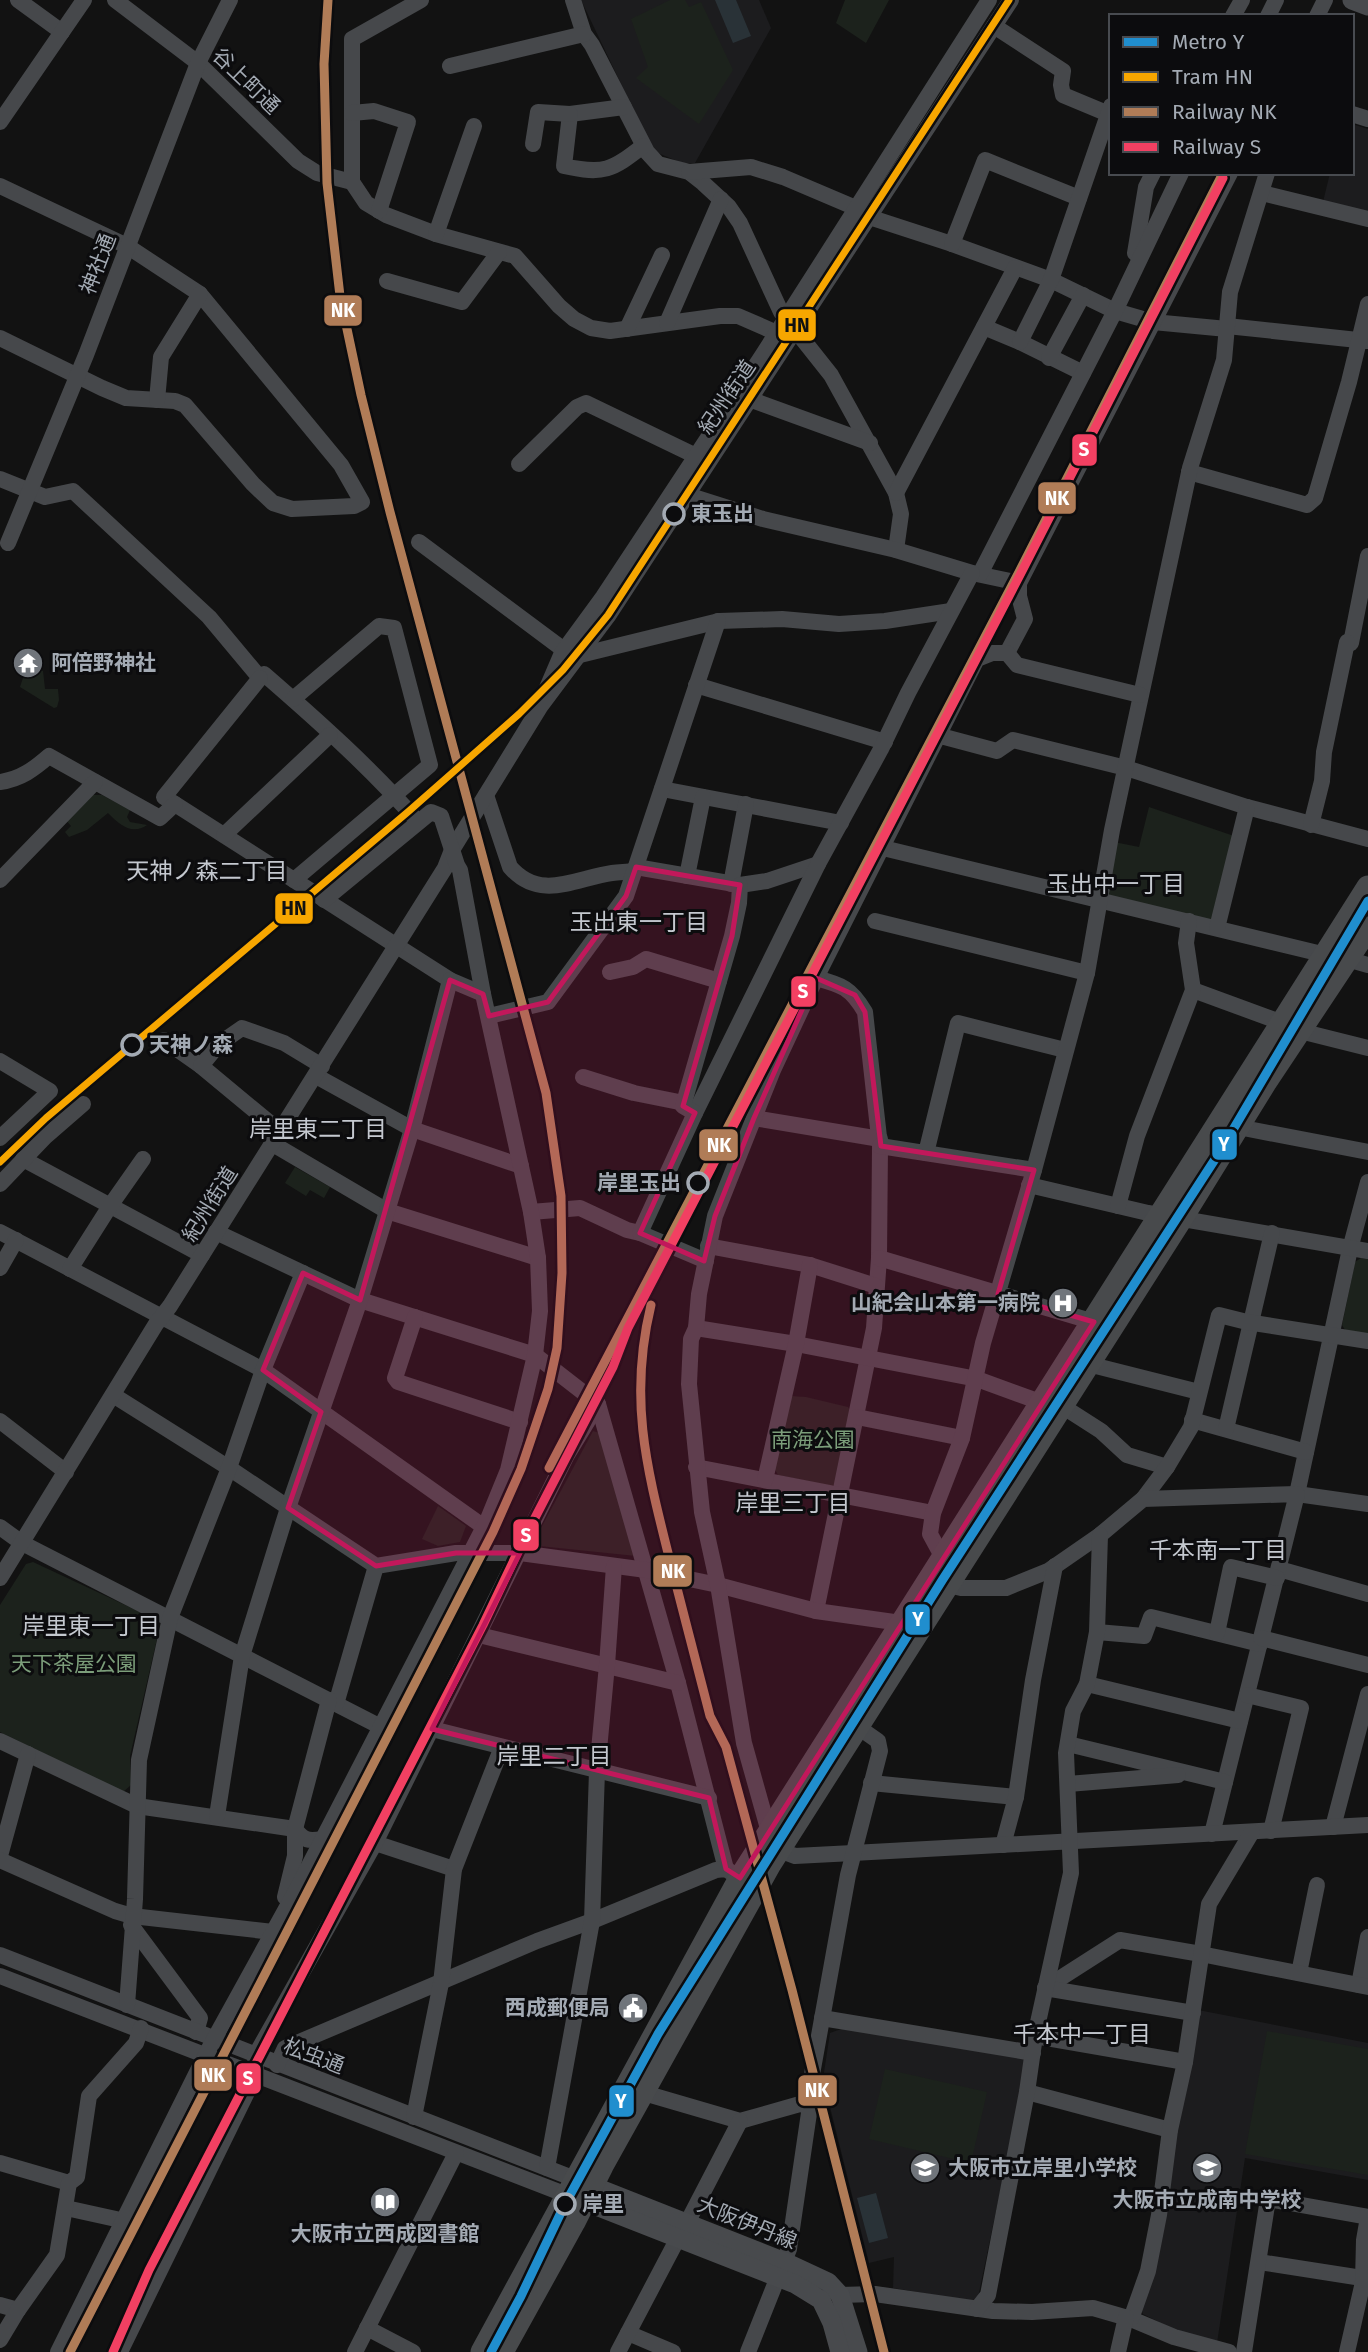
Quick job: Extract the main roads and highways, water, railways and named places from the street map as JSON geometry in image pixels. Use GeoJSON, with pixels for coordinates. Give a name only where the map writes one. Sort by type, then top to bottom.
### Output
{"type":"FeatureCollection","features":[{"type":"Feature","properties":{"kind":"highway"},"geometry":{"type":"LineString","coordinates":[[1347,960],[1368,887]]}},
{"type":"Feature","properties":{"kind":"highway"},"geometry":{"type":"LineString","coordinates":[[482,2352],[580,2191],[644,2093],[749,1900],[774,1841],[901,1623],[943,1558],[1052,1404],[1088,1364],[1172,1217],[1291,1027],[1347,960],[1368,928]]}},
{"type":"Feature","properties":{"kind":"highway"},"geometry":{"type":"LineString","coordinates":[[502,2352],[733,1874],[774,1841],[858,1727],[948,1585],[1052,1404],[1094,1322],[1238,1127],[1291,1027]]}},
{"type":"Feature","properties":{"kind":"main road"},"geometry":{"type":"LineString","coordinates":[[1352,0],[1368,6]]}},
{"type":"Feature","properties":{"kind":"main road","name":"大阪伊丹線"},"geometry":{"type":"LineString","coordinates":[[580,2191],[782,2270],[828,2282],[840,2295],[858,2352]]}},
{"type":"Feature","properties":{"kind":"main road","name":"大阪伊丹線"},"geometry":{"type":"LineString","coordinates":[[782,2270],[821,2300],[832,2323],[840,2352]]}},
{"type":"Feature","properties":{"kind":"railway"},"geometry":{"type":"LineString","coordinates":[[712,1171],[767,1065]]}},
{"type":"Feature","properties":{"kind":"metro line","name":"Y"},"geometry":{"type":"LineString","coordinates":[[491,2352],[565,2204],[658,2034],[943,1579],[1221,1150],[1368,901]]}},
{"type":"Feature","properties":{"kind":"tram line","name":"HN"},"geometry":{"type":"LineString","coordinates":[[0,1162],[46,1118],[409,811],[519,714],[563,670],[608,615],[1009,0]]}},
{"type":"Feature","properties":{"kind":"rail line","name":"NK"},"geometry":{"type":"LineString","coordinates":[[70,2352],[493,1532],[521,1469],[548,1389],[557,1348],[562,1273],[561,1196],[546,1093],[390,512],[340,296],[327,183],[324,64],[328,0]]}},
{"type":"Feature","properties":{"kind":"rail line","name":"NK"},"geometry":{"type":"LineString","coordinates":[[549,1468],[1019,572],[1222,175]]}},
{"type":"Feature","properties":{"kind":"rail line","name":"S"},"geometry":{"type":"LineString","coordinates":[[113,2352],[149,2270],[483,1625],[613,1367],[628,1328],[1021,573],[1223,178]]}},
{"type":"Feature","properties":{"kind":"rail line","name":"NK"},"geometry":{"type":"LineString","coordinates":[[651,1305],[644,1340],[641,1403],[643,1434],[654,1496],[710,1716],[726,1747],[792,1990],[884,2352]]}},
{"type":"Feature","properties":{"kind":"place","name":"東玉出"},"geometry":{"type":"Point","coordinates":[674,514]}},
{"type":"Feature","properties":{"kind":"place","name":"阿倍野神社"},"geometry":{"type":"Point","coordinates":[28,663]}},
{"type":"Feature","properties":{"kind":"place","name":"天神ノ森"},"geometry":{"type":"Point","coordinates":[132,1045]}},
{"type":"Feature","properties":{"kind":"place","name":"岸里玉出"},"geometry":{"type":"Point","coordinates":[698,1183]}},
{"type":"Feature","properties":{"kind":"place","name":"山紀会山本第一病院"},"geometry":{"type":"Point","coordinates":[1063,1303]}},
{"type":"Feature","properties":{"kind":"place","name":"西成郵便局"},"geometry":{"type":"Point","coordinates":[633,2008]}},
{"type":"Feature","properties":{"kind":"place","name":"大阪市立岸里小学校"},"geometry":{"type":"Point","coordinates":[925,2168]}},
{"type":"Feature","properties":{"kind":"place","name":"大阪市立成南中学校"},"geometry":{"type":"Point","coordinates":[1207,2168]}},
{"type":"Feature","properties":{"kind":"place","name":"大阪市立西成図書館"},"geometry":{"type":"Point","coordinates":[385,2202]}},
{"type":"Feature","properties":{"kind":"place","name":"岸里"},"geometry":{"type":"Point","coordinates":[565,2204]}},
{"type":"Feature","properties":{"kind":"district","name":"天神ノ森二丁目"},"geometry":{"type":"Point","coordinates":[207,871]}},
{"type":"Feature","properties":{"kind":"district","name":"玉出中一丁目"},"geometry":{"type":"Point","coordinates":[1116,884]}},
{"type":"Feature","properties":{"kind":"district","name":"玉出東一丁目"},"geometry":{"type":"Point","coordinates":[639,922]}},
{"type":"Feature","properties":{"kind":"district","name":"岸里東二丁目"},"geometry":{"type":"Point","coordinates":[318,1129]}},
{"type":"Feature","properties":{"kind":"district","name":"岸里三丁目"},"geometry":{"type":"Point","coordinates":[793,1503]}},
{"type":"Feature","properties":{"kind":"district","name":"千本南一丁目"},"geometry":{"type":"Point","coordinates":[1218,1550]}},
{"type":"Feature","properties":{"kind":"district","name":"岸里東一丁目"},"geometry":{"type":"Point","coordinates":[91,1626]}},
{"type":"Feature","properties":{"kind":"district","name":"岸里二丁目"},"geometry":{"type":"Point","coordinates":[554,1756]}},
{"type":"Feature","properties":{"kind":"district","name":"千本中一丁目"},"geometry":{"type":"Point","coordinates":[1082,2034]}},
{"type":"Feature","properties":{"kind":"park label","name":"南海公園"},"geometry":{"type":"Point","coordinates":[813,1440]}},
{"type":"Feature","properties":{"kind":"park label","name":"天下茶屋公園"},"geometry":{"type":"Point","coordinates":[74,1664]}}]}
